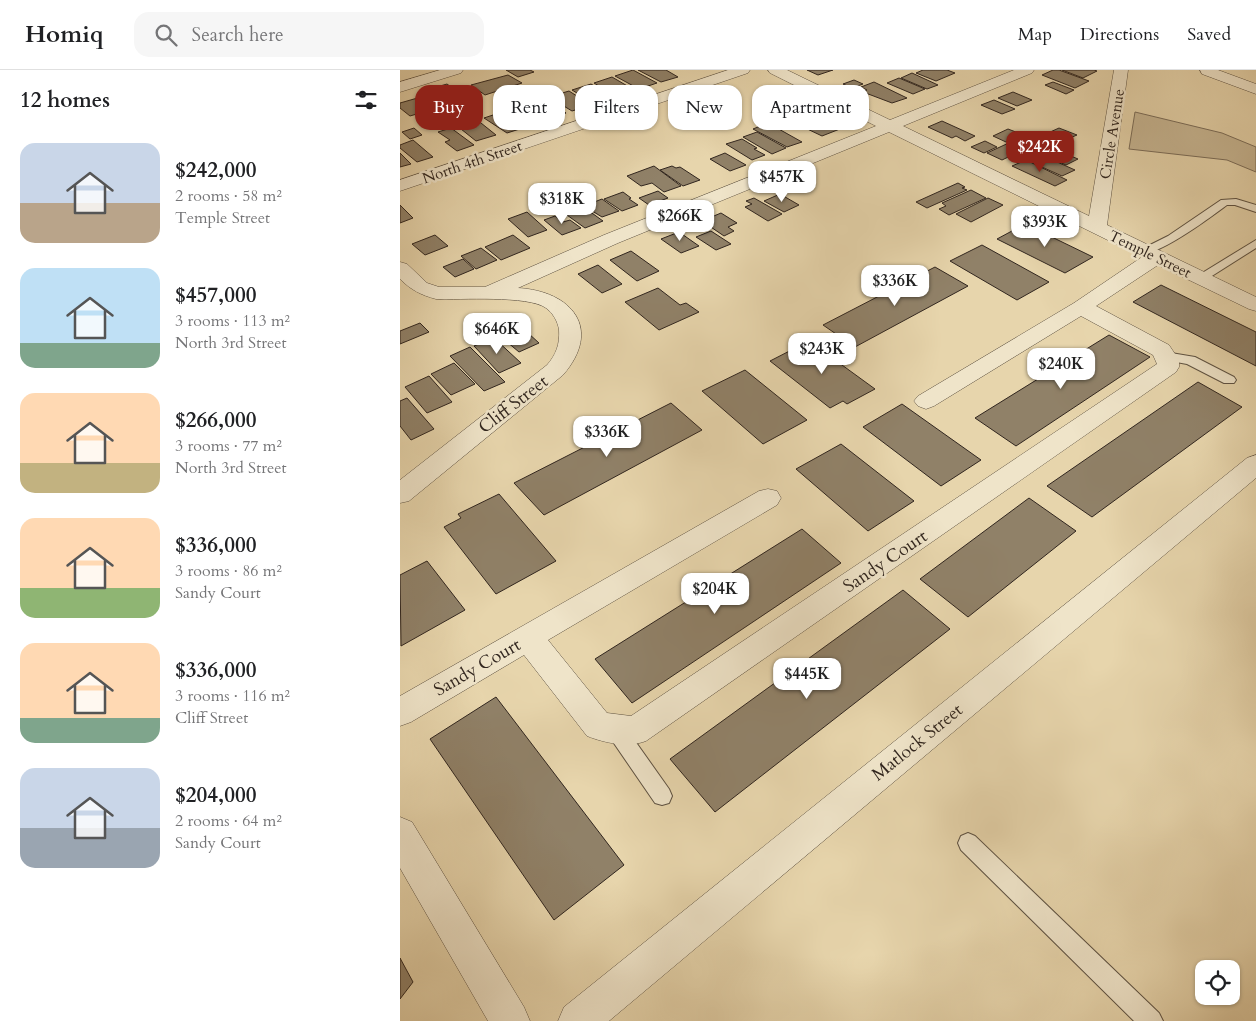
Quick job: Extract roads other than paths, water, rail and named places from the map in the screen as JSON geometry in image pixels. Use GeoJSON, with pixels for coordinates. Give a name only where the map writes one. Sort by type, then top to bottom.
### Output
{"type":"FeatureCollection","features":[{"type":"Feature","properties":{"kind":"street"},"geometry":{"type":"LineString","coordinates":[[400,87],[456,70]]}},
{"type":"Feature","properties":{"kind":"street","name":"North 4th Street"},"geometry":{"type":"LineString","coordinates":[[400,186],[743,70]]}},
{"type":"Feature","properties":{"kind":"street","name":"Temple Street"},"geometry":{"type":"LineString","coordinates":[[775,70],[806,85]]}},
{"type":"Feature","properties":{"kind":"street"},"geometry":{"type":"LineString","coordinates":[[489,293],[611,238],[1027,70]]}},
{"type":"Feature","properties":{"kind":"street","name":"Circle Avenue"},"geometry":{"type":"LineString","coordinates":[[1097,228],[1122,70]]}},
{"type":"Feature","properties":{"kind":"street"},"geometry":{"type":"LineString","coordinates":[[1207,71],[1256,89]]}},
{"type":"Feature","properties":{"kind":"street","name":"Temple Street"},"geometry":{"type":"LineString","coordinates":[[869,116],[1256,305]]}},
{"type":"Feature","properties":{"kind":"street"},"geometry":{"type":"LineString","coordinates":[[926,400],[1081,307],[1150,254]]}},
{"type":"Feature","properties":{"kind":"street","name":"Cliff Street"},"geometry":{"type":"LineString","coordinates":[[400,268],[420,287],[428,291],[447,294],[521,294],[544,299],[560,309],[569,323],[571,341],[563,361],[555,370],[400,494]]}},
{"type":"Feature","properties":{"kind":"street"},"geometry":{"type":"LineString","coordinates":[[1081,307],[1161,350],[1165,356]]}},
{"type":"Feature","properties":{"kind":"street","name":"Sandy Court"},"geometry":{"type":"LineString","coordinates":[[528,637],[598,726],[635,732],[1168,367],[1168,360],[1165,356]]}},
{"type":"Feature","properties":{"kind":"street","name":"Matlock Street"},"geometry":{"type":"LineString","coordinates":[[578,1021],[1256,464]]}},
{"type":"Feature","properties":{"kind":"street","name":"Sandy Court"},"geometry":{"type":"LineString","coordinates":[[400,712],[768,498]]}},
{"type":"Feature","properties":{"kind":"street"},"geometry":{"type":"LineString","coordinates":[[400,834],[510,1021]]}},
{"type":"Feature","properties":{"kind":"lane"},"geometry":{"type":"LineString","coordinates":[[1150,254],[1225,202],[1236,202],[1256,209]]}},
{"type":"Feature","properties":{"kind":"lane"},"geometry":{"type":"LineString","coordinates":[[1200,278],[1256,243]]}},
{"type":"Feature","properties":{"kind":"lane"},"geometry":{"type":"LineString","coordinates":[[1165,356],[1190,360],[1229,380]]}},
{"type":"Feature","properties":{"kind":"lane"},"geometry":{"type":"LineString","coordinates":[[616,730],[662,796]]}},
{"type":"Feature","properties":{"kind":"lane"},"geometry":{"type":"LineString","coordinates":[[968,843],[1151,1021]]}}]}
